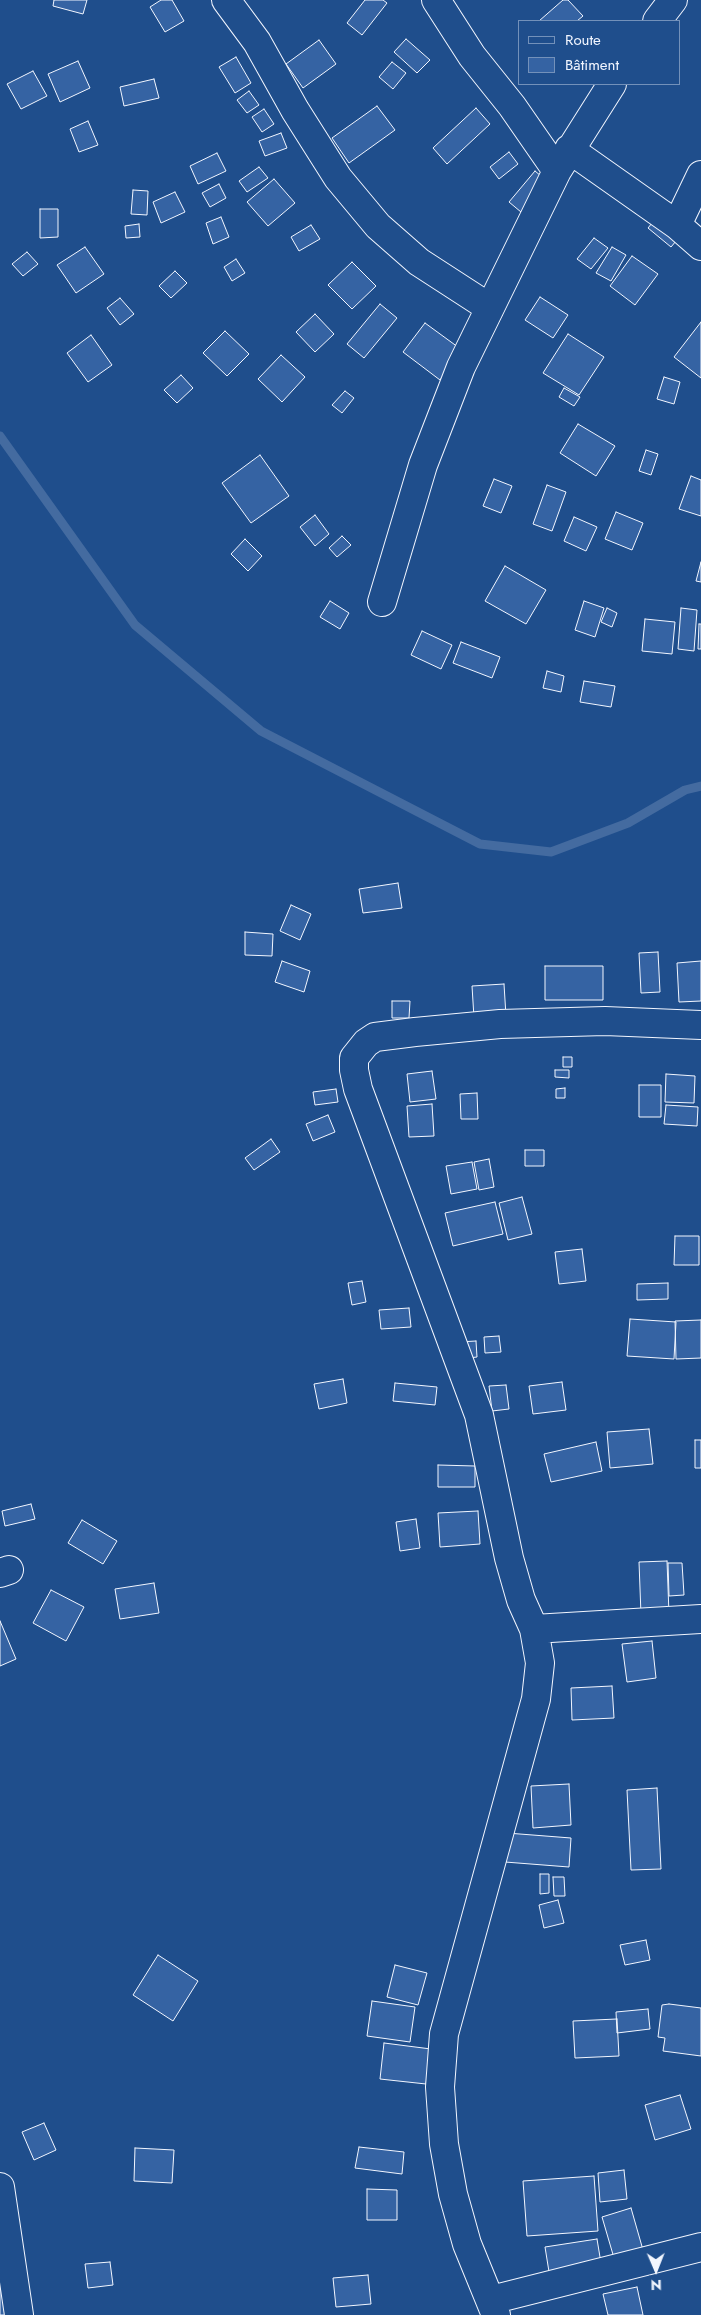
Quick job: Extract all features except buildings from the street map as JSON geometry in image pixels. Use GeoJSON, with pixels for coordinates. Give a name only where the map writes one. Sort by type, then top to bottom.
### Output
{"type":"FeatureCollection","features":[{"type":"Feature","properties":{"kind":"street"},"geometry":{"type":"LineString","coordinates":[[226,0],[257,42],[295,110],[338,178],[378,226],[419,262],[490,308]]}},
{"type":"Feature","properties":{"kind":"street"},"geometry":{"type":"LineString","coordinates":[[436,0],[472,56],[512,106],[563,160],[676,225],[701,246]]}},
{"type":"Feature","properties":{"kind":"street"},"geometry":{"type":"LineString","coordinates":[[658,20],[673,0]]}},
{"type":"Feature","properties":{"kind":"street"},"geometry":{"type":"LineString","coordinates":[[382,602],[423,465],[461,367],[563,160],[611,85]]}},
{"type":"Feature","properties":{"kind":"street"},"geometry":{"type":"LineString","coordinates":[[676,225],[701,176]]}},
{"type":"Feature","properties":{"kind":"street"},"geometry":{"type":"LineString","coordinates":[[701,1024],[605,1020],[500,1024],[415,1032],[375,1037],[366,1043],[354,1058],[354,1070],[358,1089],[478,1415],[509,1558],[521,1600],[534,1629],[540,1663],[536,1699],[444,2034],[440,2087],[444,2144],[453,2194],[467,2244],[494,2308],[701,2247]]}},
{"type":"Feature","properties":{"kind":"street"},"geometry":{"type":"LineString","coordinates":[[534,1629],[701,1619]]}},
{"type":"Feature","properties":{"kind":"street"},"geometry":{"type":"LineString","coordinates":[[0,2187],[19,2315]]}},
{"type":"Feature","properties":{"kind":"waterway"},"geometry":{"type":"LineString","coordinates":[[0,436],[135,625],[261,731],[480,844],[551,852],[628,823],[685,790],[701,786]]}}]}
